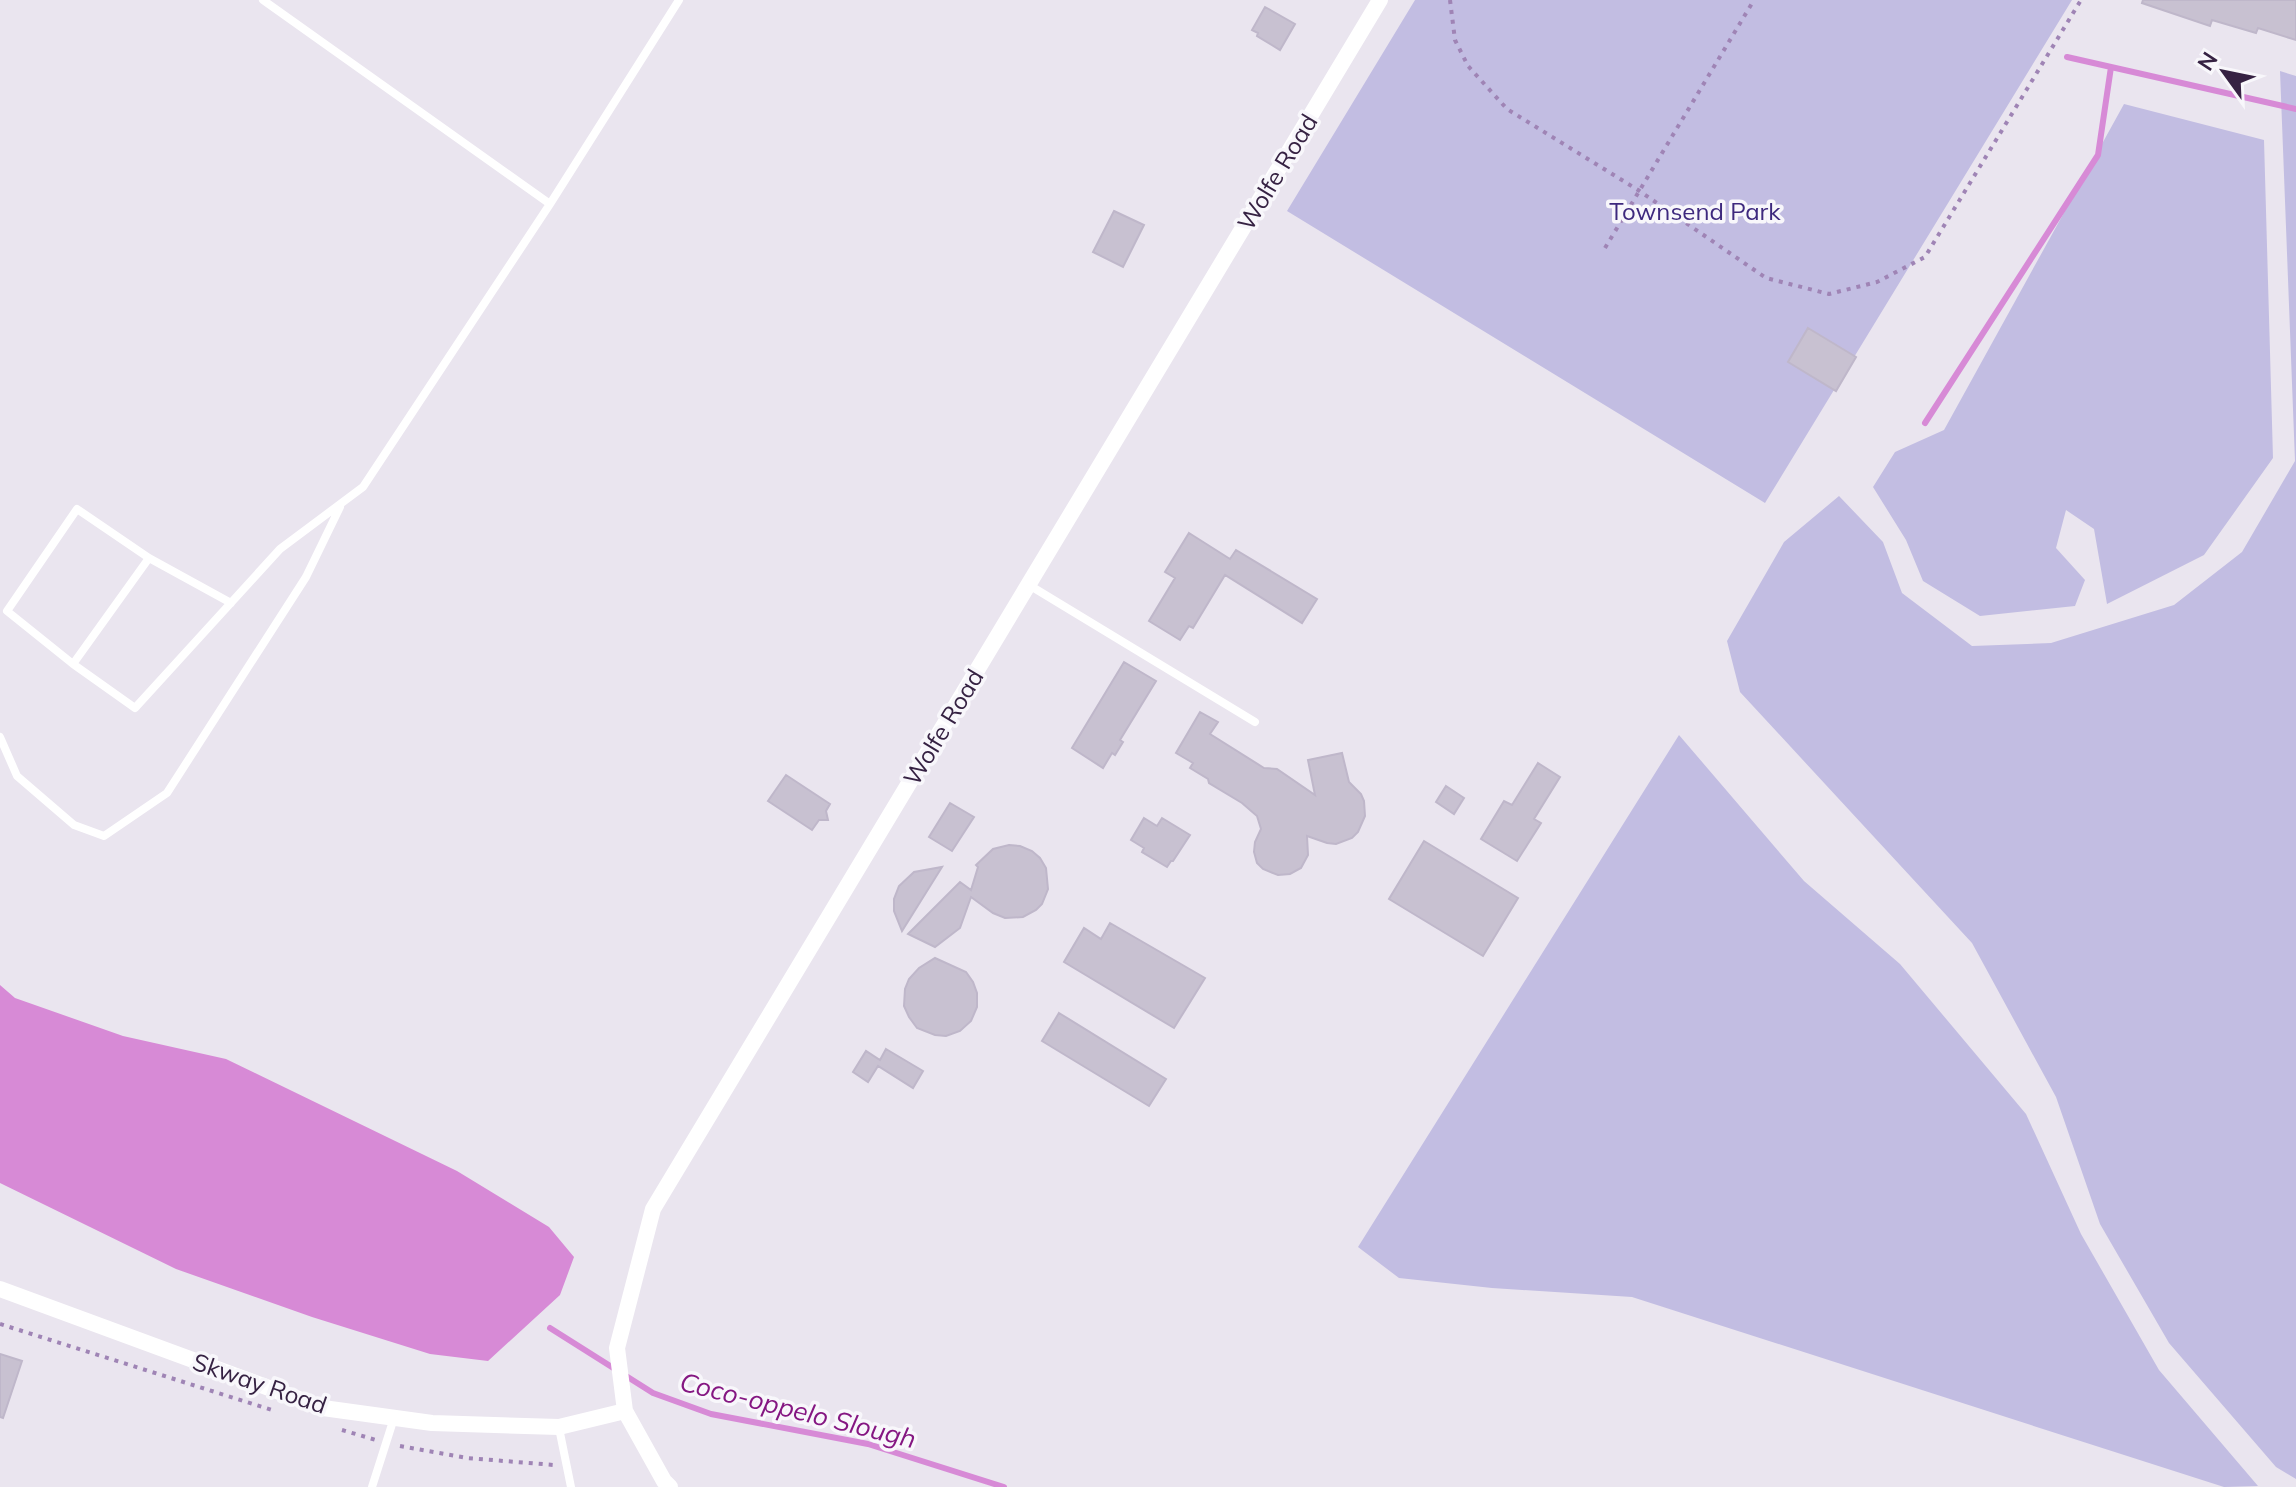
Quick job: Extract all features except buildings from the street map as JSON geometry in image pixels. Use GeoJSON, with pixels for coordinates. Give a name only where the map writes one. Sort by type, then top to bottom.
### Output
{"type":"FeatureCollection","features":[{"type":"Feature","properties":{"kind":"street","name":"Wolfe Road"},"geometry":{"type":"LineString","coordinates":[[667,1484],[625,1411],[617,1348],[653,1209],[1380,0]]}},
{"type":"Feature","properties":{"kind":"street","name":"Skway Road"},"geometry":{"type":"LineString","coordinates":[[0,1289],[323,1408],[432,1423],[559,1427],[625,1411]]}},
{"type":"Feature","properties":{"kind":"lane"},"geometry":{"type":"LineString","coordinates":[[263,0],[550,204]]}},
{"type":"Feature","properties":{"kind":"lane"},"geometry":{"type":"LineString","coordinates":[[231,603],[149,558],[77,509],[7,611],[135,708],[231,603],[280,549],[363,487],[550,204],[679,0]]}},
{"type":"Feature","properties":{"kind":"lane"},"geometry":{"type":"LineString","coordinates":[[0,737],[17,776],[74,825],[104,836],[167,793],[306,577],[342,503]]}},
{"type":"Feature","properties":{"kind":"lane"},"geometry":{"type":"LineString","coordinates":[[73,664],[149,558]]}},
{"type":"Feature","properties":{"kind":"lane"},"geometry":{"type":"LineString","coordinates":[[1029,585],[1255,722]]}},
{"type":"Feature","properties":{"kind":"lane"},"geometry":{"type":"LineString","coordinates":[[372,1487],[394,1418]]}},
{"type":"Feature","properties":{"kind":"lane"},"geometry":{"type":"LineString","coordinates":[[559,1427],[571,1487]]}},
{"type":"Feature","properties":{"kind":"path"},"geometry":{"type":"LineString","coordinates":[[1450,0],[1455,40],[1468,66],[1507,109],[1638,190],[1766,278],[1829,294],[1877,282],[1925,257],[2081,0]]}},
{"type":"Feature","properties":{"kind":"path"},"geometry":{"type":"LineString","coordinates":[[1605,248],[1754,0]]}},
{"type":"Feature","properties":{"kind":"green space","name":"Townsend Park"},"geometry":{"type":"Polygon","coordinates":[[[1415,0],[2072,0],[1765,503],[1287,211],[1415,0]]]}},
{"type":"Feature","properties":{"kind":"green space"},"geometry":{"type":"Polygon","coordinates":[[[2280,71],[2296,76],[2296,1479],[2276,1467],[2169,1343],[2100,1224],[2056,1097],[1972,943],[1740,692],[1727,641],[1784,542],[1839,496],[1883,542],[1902,593],[1972,646],[2051,643],[2174,605],[2242,552],[2295,461],[2280,71]]]}},
{"type":"Feature","properties":{"kind":"green space"},"geometry":{"type":"Polygon","coordinates":[[[2124,104],[2264,140],[2273,458],[2204,555],[2107,604],[2094,529],[2066,510],[2056,548],[2085,580],[2075,606],[1980,616],[1923,581],[1906,540],[1873,487],[1895,452],[1944,430],[2124,104]]]}},
{"type":"Feature","properties":{"kind":"green space"},"geometry":{"type":"Polygon","coordinates":[[[1679,735],[1804,881],[1900,964],[2026,1114],[2081,1234],[2159,1370],[2258,1486],[2224,1487],[1632,1297],[1492,1288],[1399,1278],[1358,1247],[1679,735]]]}},
{"type":"Feature","properties":{"kind":"shaded area"},"geometry":{"type":"Polygon","coordinates":[[[0,985],[15,998],[123,1036],[226,1059],[457,1171],[549,1227],[574,1257],[560,1295],[488,1361],[430,1354],[176,1269],[0,1183],[0,985]]]}},
{"type":"Feature","properties":{"kind":"waterway"},"geometry":{"type":"LineString","coordinates":[[2067,57],[2296,109]]}},
{"type":"Feature","properties":{"kind":"waterway"},"geometry":{"type":"LineString","coordinates":[[1925,423],[2098,155],[2111,67]]}},
{"type":"Feature","properties":{"kind":"waterway","name":"Coco-oppelo Slough"},"geometry":{"type":"LineString","coordinates":[[550,1328],[653,1393],[711,1414],[868,1444],[1004,1487]]}}]}
